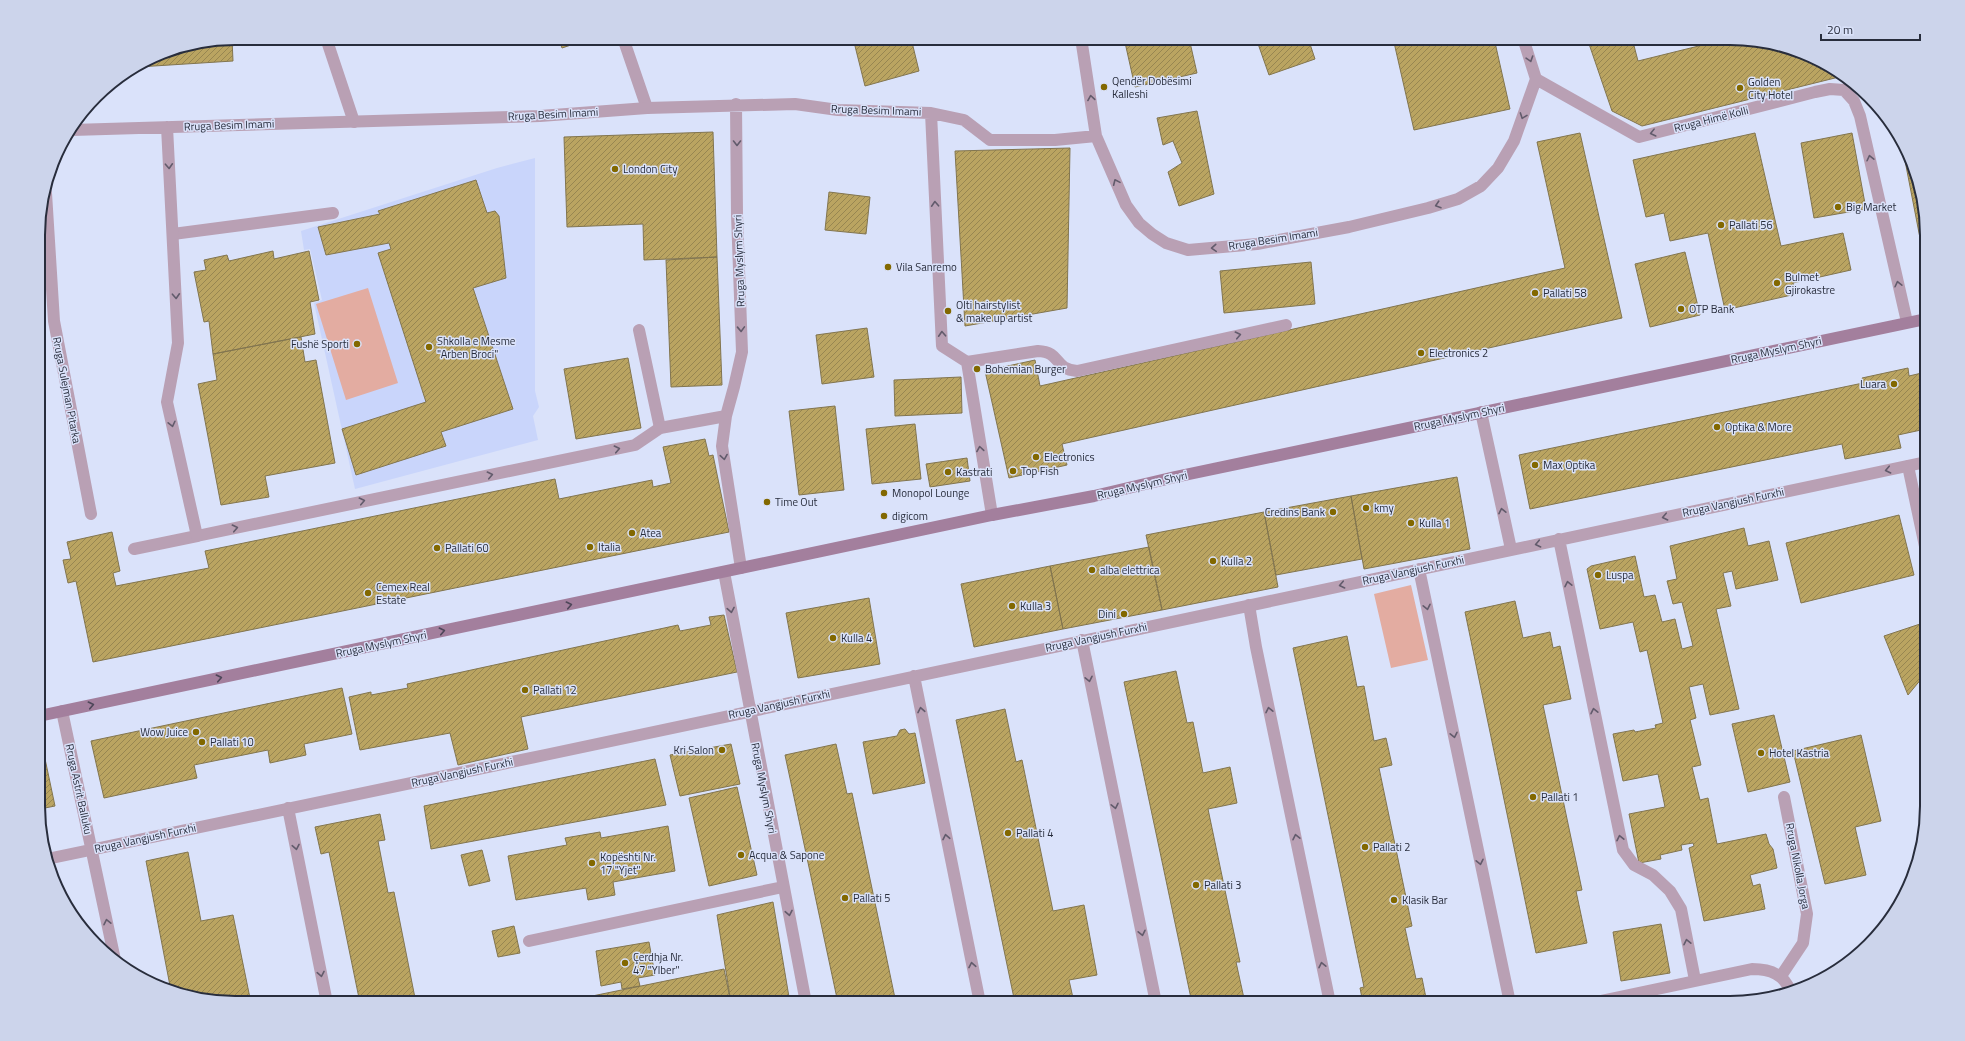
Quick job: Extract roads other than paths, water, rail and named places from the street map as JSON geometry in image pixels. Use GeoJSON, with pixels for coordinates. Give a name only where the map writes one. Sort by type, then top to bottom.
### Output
{"type":"FeatureCollection","features":[{"type":"Feature","properties":{"kind":"street"},"geometry":{"type":"LineString","coordinates":[[328,45],[354,122]]}},
{"type":"Feature","properties":{"kind":"street"},"geometry":{"type":"LineString","coordinates":[[625,45],[647,108]]}},
{"type":"Feature","properties":{"kind":"street"},"geometry":{"type":"LineString","coordinates":[[1082,45],[1096,136]]}},
{"type":"Feature","properties":{"kind":"street"},"geometry":{"type":"LineString","coordinates":[[1525,45],[1536,80]]}},
{"type":"Feature","properties":{"kind":"street","name":"Rruga Besim Imami"},"geometry":{"type":"LineString","coordinates":[[77,130],[545,116],[647,108],[736,104],[795,104],[838,110],[931,112],[964,120],[990,140],[1055,140],[1096,136],[1126,204],[1139,223],[1166,243],[1188,250],[1257,244],[1349,227],[1428,208],[1458,199],[1481,186],[1498,168],[1514,141],[1536,80]]}},
{"type":"Feature","properties":{"kind":"street","name":"Rruga Himë Kolli"},"geometry":{"type":"LineString","coordinates":[[1536,80],[1639,137],[1815,92],[1830,89],[1844,90],[1854,101],[1860,116],[1907,322]]}},
{"type":"Feature","properties":{"kind":"street","name":"Rruga Myslym Shyri"},"geometry":{"type":"LineString","coordinates":[[736,104],[737,215],[742,352],[726,416],[722,446],[741,568]]}},
{"type":"Feature","properties":{"kind":"street"},"geometry":{"type":"LineString","coordinates":[[931,112],[942,346],[967,362],[1038,350],[1052,353],[1061,366],[1068,370],[1077,371],[1286,325]]}},
{"type":"Feature","properties":{"kind":"street"},"geometry":{"type":"LineString","coordinates":[[167,127],[178,343],[167,402],[197,536]]}},
{"type":"Feature","properties":{"kind":"street","name":"Rruga Sulejman Pitarka"},"geometry":{"type":"LineString","coordinates":[[47,210],[54,321],[92,514]]}},
{"type":"Feature","properties":{"kind":"street"},"geometry":{"type":"LineString","coordinates":[[173,234],[333,213]]}},
{"type":"Feature","properties":{"kind":"street","name":"Rruga Myslym Shyri"},"geometry":{"type":"LineString","coordinates":[[45,715],[992,515],[1094,496],[1175,477],[1920,319]]}},
{"type":"Feature","properties":{"kind":"street"},"geometry":{"type":"LineString","coordinates":[[639,330],[660,428]]}},
{"type":"Feature","properties":{"kind":"street"},"geometry":{"type":"LineString","coordinates":[[967,362],[992,515]]}},
{"type":"Feature","properties":{"kind":"street"},"geometry":{"type":"LineString","coordinates":[[1481,412],[1511,549]]}},
{"type":"Feature","properties":{"kind":"street"},"geometry":{"type":"LineString","coordinates":[[134,549],[635,445],[660,428],[726,416]]}},
{"type":"Feature","properties":{"kind":"street","name":"Rruga Vangjush Furxhi"},"geometry":{"type":"LineString","coordinates":[[52,857],[92,850],[1249,604],[1920,463]]}},
{"type":"Feature","properties":{"kind":"street"},"geometry":{"type":"LineString","coordinates":[[1908,466],[1920,523]]}},
{"type":"Feature","properties":{"kind":"street"},"geometry":{"type":"LineString","coordinates":[[1559,539],[1623,850],[1634,865],[1653,874],[1670,891],[1680,909],[1696,980]]}},
{"type":"Feature","properties":{"kind":"street"},"geometry":{"type":"LineString","coordinates":[[1419,569],[1509,996]]}},
{"type":"Feature","properties":{"kind":"street","name":"Rruga Myslym Shyri"},"geometry":{"type":"LineString","coordinates":[[724,572],[749,710],[805,996]]}},
{"type":"Feature","properties":{"kind":"street"},"geometry":{"type":"LineString","coordinates":[[1249,604],[1256,647],[1329,996]]}},
{"type":"Feature","properties":{"kind":"street"},"geometry":{"type":"LineString","coordinates":[[1082,640],[1155,996]]}},
{"type":"Feature","properties":{"kind":"street"},"geometry":{"type":"LineString","coordinates":[[914,676],[979,996]]}},
{"type":"Feature","properties":{"kind":"street","name":"Rruga Astrit Balluku"},"geometry":{"type":"LineString","coordinates":[[62,711],[113,952]]}},
{"type":"Feature","properties":{"kind":"street","name":"Rruga Nikolla Jorga"},"geometry":{"type":"LineString","coordinates":[[1781,976],[1804,943],[1807,914],[1784,797]]}},
{"type":"Feature","properties":{"kind":"street"},"geometry":{"type":"LineString","coordinates":[[288,808],[326,996]]}},
{"type":"Feature","properties":{"kind":"street"},"geometry":{"type":"LineString","coordinates":[[529,941],[783,887]]}},
{"type":"Feature","properties":{"kind":"street"},"geometry":{"type":"LineString","coordinates":[[1623,996],[1752,969],[1767,969],[1781,976],[1788,987]]}},
{"type":"Feature","properties":{"kind":"place","name":"Qendër Dobësimi Kalleshi"},"geometry":{"type":"Point","coordinates":[1104,87]}},
{"type":"Feature","properties":{"kind":"place","name":"Golden City Hotel"},"geometry":{"type":"Point","coordinates":[1740,88]}},
{"type":"Feature","properties":{"kind":"place","name":"London City"},"geometry":{"type":"Point","coordinates":[615,169]}},
{"type":"Feature","properties":{"kind":"place","name":"Big Market"},"geometry":{"type":"Point","coordinates":[1838,207]}},
{"type":"Feature","properties":{"kind":"place","name":"Pallati 56"},"geometry":{"type":"Point","coordinates":[1721,225]}},
{"type":"Feature","properties":{"kind":"place","name":"Vila Sanremo"},"geometry":{"type":"Point","coordinates":[888,267]}},
{"type":"Feature","properties":{"kind":"place","name":"Bulmet Gjirokastre"},"geometry":{"type":"Point","coordinates":[1777,283]}},
{"type":"Feature","properties":{"kind":"place","name":"Pallati 58"},"geometry":{"type":"Point","coordinates":[1535,293]}},
{"type":"Feature","properties":{"kind":"place","name":"OTP Bank"},"geometry":{"type":"Point","coordinates":[1681,309]}},
{"type":"Feature","properties":{"kind":"place","name":"Olti hairstylist & make up artist"},"geometry":{"type":"Point","coordinates":[948,311]}},
{"type":"Feature","properties":{"kind":"place","name":"Fushë Sporti"},"geometry":{"type":"Point","coordinates":[357,344]}},
{"type":"Feature","properties":{"kind":"place","name":"Shkolla e Mesme \"Arben Broci\""},"geometry":{"type":"Point","coordinates":[429,347]}},
{"type":"Feature","properties":{"kind":"place","name":"Electronics 2"},"geometry":{"type":"Point","coordinates":[1421,353]}},
{"type":"Feature","properties":{"kind":"place","name":"Bohemian Burger"},"geometry":{"type":"Point","coordinates":[977,369]}},
{"type":"Feature","properties":{"kind":"place","name":"Luara"},"geometry":{"type":"Point","coordinates":[1894,384]}},
{"type":"Feature","properties":{"kind":"place","name":"Optika & More"},"geometry":{"type":"Point","coordinates":[1717,427]}},
{"type":"Feature","properties":{"kind":"place","name":"Electronics"},"geometry":{"type":"Point","coordinates":[1036,457]}},
{"type":"Feature","properties":{"kind":"place","name":"Max Optika"},"geometry":{"type":"Point","coordinates":[1535,465]}},
{"type":"Feature","properties":{"kind":"place","name":"Top Fish"},"geometry":{"type":"Point","coordinates":[1013,471]}},
{"type":"Feature","properties":{"kind":"place","name":"Kastrati"},"geometry":{"type":"Point","coordinates":[948,472]}},
{"type":"Feature","properties":{"kind":"place","name":"Monopol Lounge"},"geometry":{"type":"Point","coordinates":[884,493]}},
{"type":"Feature","properties":{"kind":"place","name":"Time Out"},"geometry":{"type":"Point","coordinates":[767,502]}},
{"type":"Feature","properties":{"kind":"place","name":"kmy"},"geometry":{"type":"Point","coordinates":[1366,508]}},
{"type":"Feature","properties":{"kind":"place","name":"Credins Bank"},"geometry":{"type":"Point","coordinates":[1333,512]}},
{"type":"Feature","properties":{"kind":"place","name":"digicom"},"geometry":{"type":"Point","coordinates":[884,516]}},
{"type":"Feature","properties":{"kind":"place","name":"Kulla 1"},"geometry":{"type":"Point","coordinates":[1411,523]}},
{"type":"Feature","properties":{"kind":"place","name":"Atea"},"geometry":{"type":"Point","coordinates":[632,533]}},
{"type":"Feature","properties":{"kind":"place","name":"Italia"},"geometry":{"type":"Point","coordinates":[590,547]}},
{"type":"Feature","properties":{"kind":"place","name":"Pallati 60"},"geometry":{"type":"Point","coordinates":[437,548]}},
{"type":"Feature","properties":{"kind":"place","name":"Kulla 2"},"geometry":{"type":"Point","coordinates":[1213,561]}},
{"type":"Feature","properties":{"kind":"place","name":"alba elettrica"},"geometry":{"type":"Point","coordinates":[1092,570]}},
{"type":"Feature","properties":{"kind":"place","name":"Luspa"},"geometry":{"type":"Point","coordinates":[1598,575]}},
{"type":"Feature","properties":{"kind":"place","name":"Cemex Real Estate"},"geometry":{"type":"Point","coordinates":[368,593]}},
{"type":"Feature","properties":{"kind":"place","name":"Kulla 3"},"geometry":{"type":"Point","coordinates":[1012,606]}},
{"type":"Feature","properties":{"kind":"place","name":"Dini"},"geometry":{"type":"Point","coordinates":[1124,614]}},
{"type":"Feature","properties":{"kind":"place","name":"Kulla 4"},"geometry":{"type":"Point","coordinates":[833,638]}},
{"type":"Feature","properties":{"kind":"place","name":"Pallati 12"},"geometry":{"type":"Point","coordinates":[525,690]}},
{"type":"Feature","properties":{"kind":"place","name":"Wow Juice"},"geometry":{"type":"Point","coordinates":[196,732]}},
{"type":"Feature","properties":{"kind":"place","name":"Pallati 10"},"geometry":{"type":"Point","coordinates":[202,742]}},
{"type":"Feature","properties":{"kind":"place","name":"Kri Salon"},"geometry":{"type":"Point","coordinates":[722,750]}},
{"type":"Feature","properties":{"kind":"place","name":"Hotel Kastria"},"geometry":{"type":"Point","coordinates":[1761,753]}},
{"type":"Feature","properties":{"kind":"place","name":"Pallati 1"},"geometry":{"type":"Point","coordinates":[1533,797]}},
{"type":"Feature","properties":{"kind":"place","name":"Pallati 4"},"geometry":{"type":"Point","coordinates":[1008,833]}},
{"type":"Feature","properties":{"kind":"place","name":"Pallati 2"},"geometry":{"type":"Point","coordinates":[1365,847]}},
{"type":"Feature","properties":{"kind":"place","name":"Acqua & Sapone"},"geometry":{"type":"Point","coordinates":[741,855]}},
{"type":"Feature","properties":{"kind":"place","name":"Kopështi Nr. 17 \"Yjet\""},"geometry":{"type":"Point","coordinates":[592,863]}},
{"type":"Feature","properties":{"kind":"place","name":"Pallati 3"},"geometry":{"type":"Point","coordinates":[1196,885]}},
{"type":"Feature","properties":{"kind":"place","name":"Pallati 5"},"geometry":{"type":"Point","coordinates":[845,898]}},
{"type":"Feature","properties":{"kind":"place","name":"Klasik Bar"},"geometry":{"type":"Point","coordinates":[1394,900]}},
{"type":"Feature","properties":{"kind":"place","name":"Çerdhja Nr. 47 \"Ylber\""},"geometry":{"type":"Point","coordinates":[625,963]}}]}
